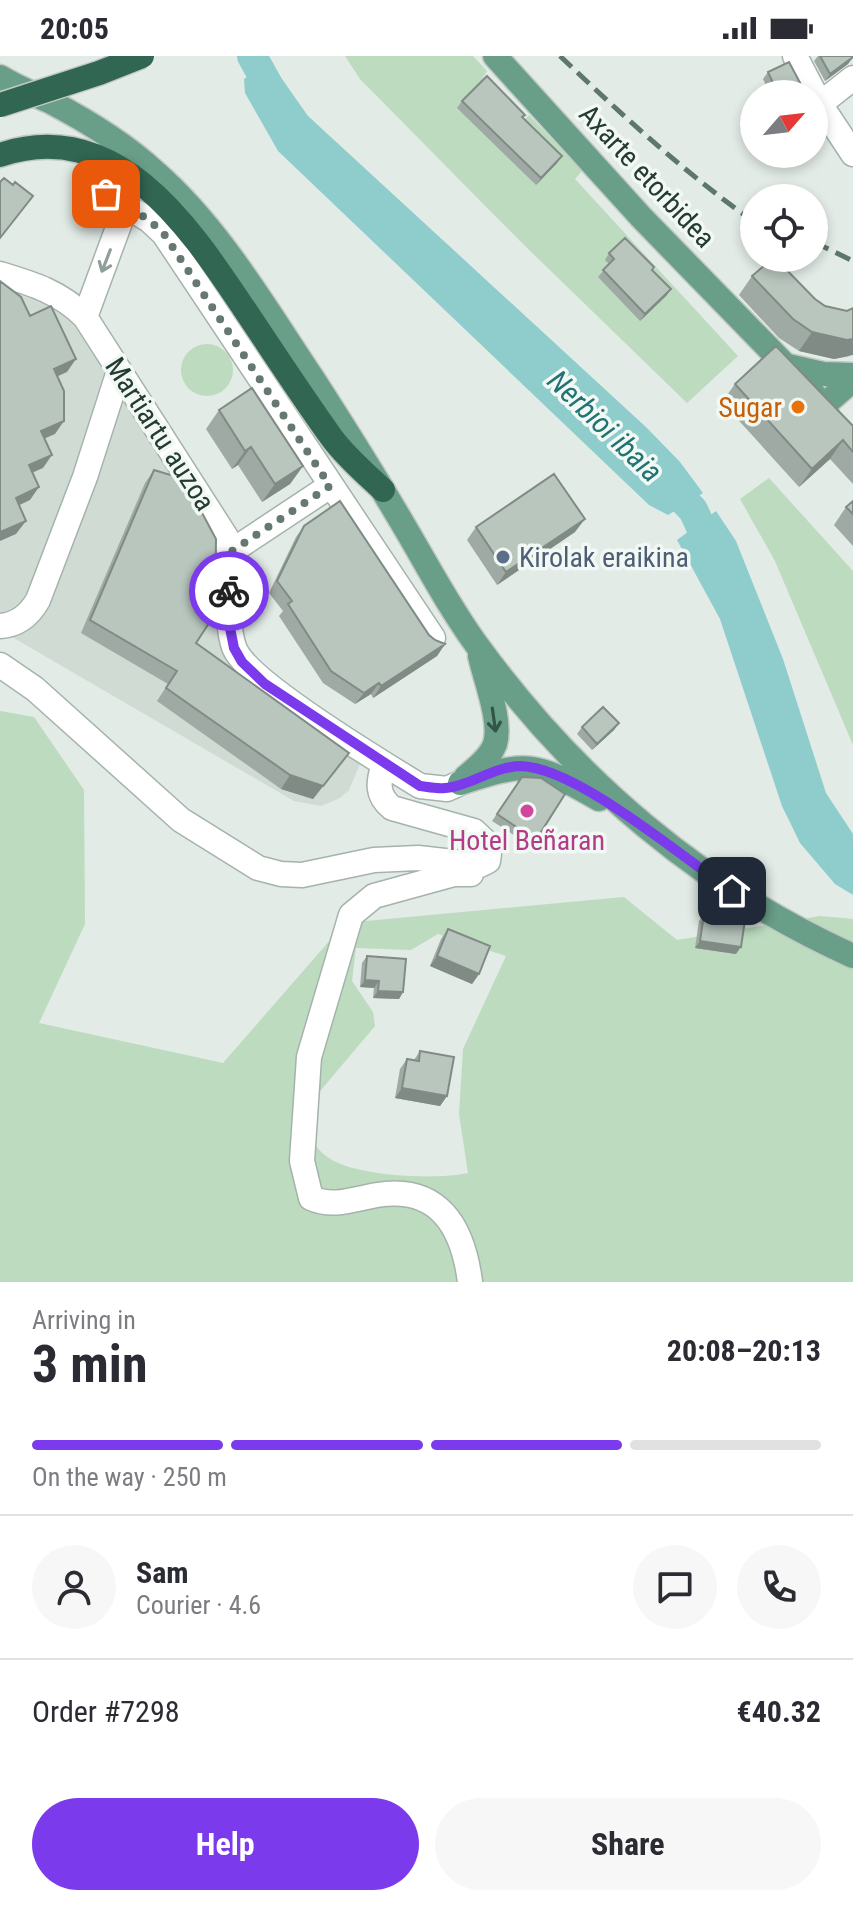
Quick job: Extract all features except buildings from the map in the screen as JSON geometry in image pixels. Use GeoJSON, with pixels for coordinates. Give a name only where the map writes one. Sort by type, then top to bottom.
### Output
{"type":"FeatureCollection","features":[{"type":"Feature","properties":{"kind":"highway"},"geometry":{"type":"LineString","coordinates":[[0,105],[142,56]]}},
{"type":"Feature","properties":{"kind":"highway"},"geometry":{"type":"LineString","coordinates":[[0,155],[37,148],[62,148],[88,154],[125,170],[155,194],[203,247],[334,441],[383,490]]}},
{"type":"Feature","properties":{"kind":"main road","name":"Axarte etorbidea"},"geometry":{"type":"LineString","coordinates":[[495,56],[641,217],[830,411],[853,378]]}},
{"type":"Feature","properties":{"kind":"main road"},"geometry":{"type":"LineString","coordinates":[[0,61],[53,104]]}},
{"type":"Feature","properties":{"kind":"main road"},"geometry":{"type":"LineString","coordinates":[[0,77],[53,104],[133,154],[155,171],[201,219],[290,344],[477,646],[550,736],[639,822],[690,862],[776,917],[853,956]]}},
{"type":"Feature","properties":{"kind":"main road"},"geometry":{"type":"LineString","coordinates":[[788,365],[853,378]]}},
{"type":"Feature","properties":{"kind":"main road"},"geometry":{"type":"LineString","coordinates":[[460,783],[487,758],[496,737],[495,718],[477,646]]}},
{"type":"Feature","properties":{"kind":"main road"},"geometry":{"type":"LineString","coordinates":[[460,783],[520,766],[544,770],[639,822]]}},
{"type":"Feature","properties":{"kind":"street"},"geometry":{"type":"LineString","coordinates":[[795,56],[808,80]]}},
{"type":"Feature","properties":{"kind":"street"},"geometry":{"type":"LineString","coordinates":[[828,98],[853,78]]}},
{"type":"Feature","properties":{"kind":"street"},"geometry":{"type":"LineString","coordinates":[[828,116],[853,154]]}},
{"type":"Feature","properties":{"kind":"street"},"geometry":{"type":"LineString","coordinates":[[85,317],[116,200],[149,220],[164,234],[433,638]]}},
{"type":"Feature","properties":{"kind":"street","name":"Martiartu auzoa"},"geometry":{"type":"LineString","coordinates":[[0,274],[46,288],[69,301],[85,317],[226,537],[231,566],[227,613],[234,648],[242,662],[265,684],[420,786],[447,789],[460,783]]}},
{"type":"Feature","properties":{"kind":"street"},"geometry":{"type":"LineString","coordinates":[[0,626],[18,622],[38,600],[85,477],[119,371]]}},
{"type":"Feature","properties":{"kind":"street"},"geometry":{"type":"LineString","coordinates":[[229,553],[330,486]]}},
{"type":"Feature","properties":{"kind":"street"},"geometry":{"type":"LineString","coordinates":[[8,670],[35,689],[181,820],[258,868],[302,875],[374,860],[418,858],[485,864]]}},
{"type":"Feature","properties":{"kind":"street"},"geometry":{"type":"LineString","coordinates":[[384,764],[378,787],[384,801],[392,808],[474,831],[490,846],[490,857],[484,873],[454,874],[374,896],[351,915],[309,1057],[302,1161],[311,1198],[326,1205],[404,1192],[435,1204],[455,1227],[467,1255],[470,1282]]}},
{"type":"Feature","properties":{"kind":"shaded area"},"geometry":{"type":"Polygon","coordinates":[[[0,289],[44,302],[70,319],[217,544],[221,571],[215,616],[223,653],[239,674],[260,693],[360,764],[349,790],[340,798],[321,806],[294,801],[0,630],[0,289]]]}},
{"type":"Feature","properties":{"kind":"green space"},"geometry":{"type":"Polygon","coordinates":[[[345,56],[473,56],[487,71],[482,79],[490,89],[524,120],[529,115],[582,171],[575,179],[738,356],[687,403],[520,241],[360,79],[345,56]]]}},
{"type":"Feature","properties":{"kind":"green space"},"geometry":{"type":"Polygon","coordinates":[[[207,344],[225,352],[233,370],[225,388],[207,396],[189,388],[181,370],[189,352],[207,344]]]}},
{"type":"Feature","properties":{"kind":"green space"},"geometry":{"type":"Polygon","coordinates":[[[769,478],[853,571],[853,745],[775,561],[740,499],[769,478]]]}},
{"type":"Feature","properties":{"kind":"green space"},"geometry":{"type":"Polygon","coordinates":[[[0,711],[34,717],[84,790],[85,924],[39,1023],[223,1063],[345,923],[624,897],[677,940],[820,916],[853,919],[853,1282],[0,1282],[0,711]],[[438,934],[411,950],[356,948],[352,981],[373,1012],[375,1026],[310,1103],[308,1137],[323,1154],[355,1168],[395,1175],[468,1173],[459,1114],[463,1049],[506,956],[438,934]]]}},
{"type":"Feature","properties":{"kind":"water"},"geometry":{"type":"Polygon","coordinates":[[[270,62],[308,116],[647,428],[680,462],[703,493],[668,515],[649,505],[278,151],[245,93],[244,79],[270,62]]]}},
{"type":"Feature","properties":{"kind":"water"},"geometry":{"type":"Polygon","coordinates":[[[716,511],[736,541],[783,659],[826,793],[853,834],[853,895],[835,884],[800,843],[782,806],[720,619],[677,540],[716,511]]]}},
{"type":"Feature","properties":{"kind":"waterway","name":"Nerbioi ibaia"},"geometry":{"type":"LineString","coordinates":[[252,56],[278,103]]}},
{"type":"Feature","properties":{"kind":"waterway","name":"Nerbioi ibaia"},"geometry":{"type":"LineString","coordinates":[[658,474],[693,510],[716,559]]}},
{"type":"Feature","properties":{"kind":"railway"},"geometry":{"type":"LineString","coordinates":[[560,56],[654,142],[740,211]]}},
{"type":"Feature","properties":{"kind":"railway"},"geometry":{"type":"LineString","coordinates":[[828,249],[853,261]]}},
{"type":"Feature","properties":{"kind":"way so far"},"geometry":{"type":"LineString","coordinates":[[106,194],[149,220],[164,234],[330,486],[229,553],[229,591]]}},
{"type":"Feature","properties":{"kind":"place","name":"Sugar"},"geometry":{"type":"Point","coordinates":[798,407]}},
{"type":"Feature","properties":{"kind":"place","name":"Kirolak eraikina"},"geometry":{"type":"Point","coordinates":[503,557]}},
{"type":"Feature","properties":{"kind":"place","name":"Hotel Beñaran"},"geometry":{"type":"Point","coordinates":[527,811]}},
{"type":"Feature","properties":{"kind":"route"},"geometry":{"type":"LineString","coordinates":[[229,591],[227,613],[234,648],[242,662],[265,684],[420,786],[447,789],[520,766],[544,770],[639,822],[732,891]]}}]}
